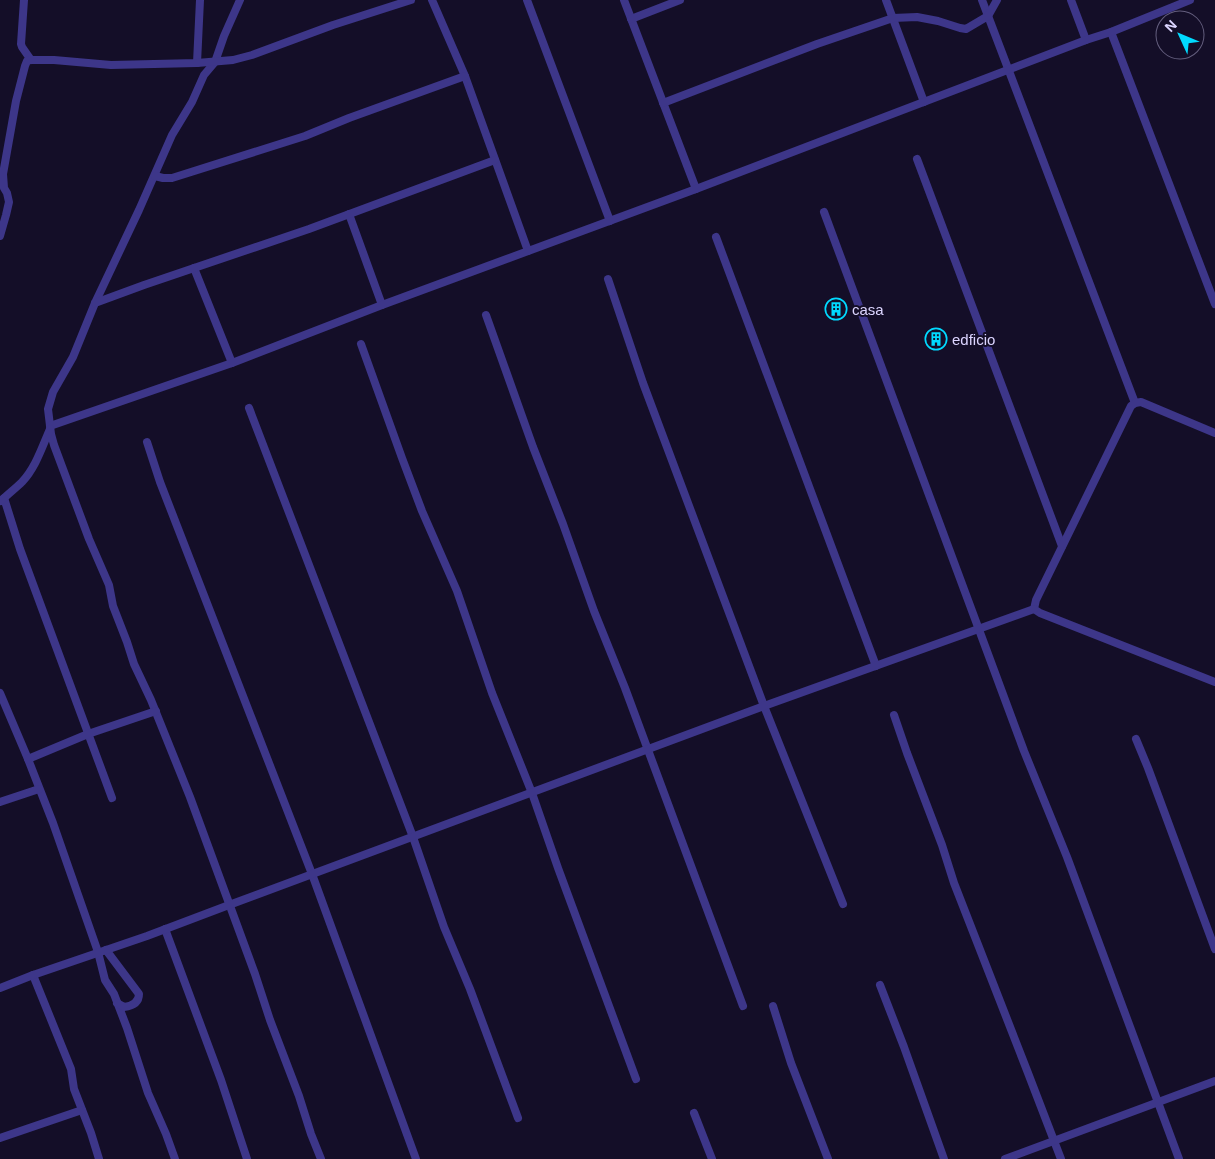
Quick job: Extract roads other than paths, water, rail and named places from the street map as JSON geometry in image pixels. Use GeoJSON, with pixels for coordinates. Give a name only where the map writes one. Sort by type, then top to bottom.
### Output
{"type":"FeatureCollection","features":[{"type":"Feature","properties":{"kind":"street"},"geometry":{"type":"LineString","coordinates":[[24,0],[21,44],[31,60]]}},
{"type":"Feature","properties":{"kind":"street"},"geometry":{"type":"LineString","coordinates":[[197,63],[200,0]]}},
{"type":"Feature","properties":{"kind":"street"},"geometry":{"type":"LineString","coordinates":[[240,0],[215,62],[204,75],[192,102],[178,124],[95,303],[70,364],[53,392],[48,409],[54,445],[89,539],[109,585],[113,606],[134,664],[156,711],[190,797],[321,1159]]}},
{"type":"Feature","properties":{"kind":"street"},"geometry":{"type":"LineString","coordinates":[[0,236],[9,202],[4,188],[3,174],[16,102],[27,62],[31,60],[54,60],[110,66],[233,60],[252,56],[333,25],[411,0]]}},
{"type":"Feature","properties":{"kind":"street"},"geometry":{"type":"LineString","coordinates":[[432,0],[465,76],[528,251]]}},
{"type":"Feature","properties":{"kind":"street"},"geometry":{"type":"LineString","coordinates":[[527,0],[610,220]]}},
{"type":"Feature","properties":{"kind":"street"},"geometry":{"type":"LineString","coordinates":[[624,0],[696,189]]}},
{"type":"Feature","properties":{"kind":"street"},"geometry":{"type":"LineString","coordinates":[[631,19],[680,0]]}},
{"type":"Feature","properties":{"kind":"street"},"geometry":{"type":"LineString","coordinates":[[886,0],[924,102]]}},
{"type":"Feature","properties":{"kind":"street"},"geometry":{"type":"LineString","coordinates":[[982,0],[1136,403]]}},
{"type":"Feature","properties":{"kind":"street"},"geometry":{"type":"LineString","coordinates":[[663,102],[893,18],[917,17],[966,29],[988,16],[997,0]]}},
{"type":"Feature","properties":{"kind":"street"},"geometry":{"type":"LineString","coordinates":[[1071,0],[1086,40]]}},
{"type":"Feature","properties":{"kind":"street"},"geometry":{"type":"LineString","coordinates":[[112,798],[2,500],[21,483],[34,465],[50,427],[232,362],[696,189],[1111,32],[1190,0]]}},
{"type":"Feature","properties":{"kind":"street"},"geometry":{"type":"LineString","coordinates":[[1111,32],[1215,304]]}},
{"type":"Feature","properties":{"kind":"street"},"geometry":{"type":"LineString","coordinates":[[155,176],[172,178],[238,158],[305,136],[465,76]]}},
{"type":"Feature","properties":{"kind":"street"},"geometry":{"type":"LineString","coordinates":[[917,159],[1062,546]]}},
{"type":"Feature","properties":{"kind":"street"},"geometry":{"type":"LineString","coordinates":[[95,303],[309,229],[494,160]]}},
{"type":"Feature","properties":{"kind":"street"},"geometry":{"type":"LineString","coordinates":[[824,212],[1024,751],[1067,857],[1179,1159]]}},
{"type":"Feature","properties":{"kind":"street"},"geometry":{"type":"LineString","coordinates":[[349,214],[382,305]]}},
{"type":"Feature","properties":{"kind":"street"},"geometry":{"type":"LineString","coordinates":[[716,237],[876,666]]}},
{"type":"Feature","properties":{"kind":"street"},"geometry":{"type":"LineString","coordinates":[[194,268],[232,362]]}},
{"type":"Feature","properties":{"kind":"street"},"geometry":{"type":"LineString","coordinates":[[608,279],[643,383],[764,706],[843,904]]}},
{"type":"Feature","properties":{"kind":"street"},"geometry":{"type":"LineString","coordinates":[[486,315],[594,611],[743,1006]]}},
{"type":"Feature","properties":{"kind":"street"},"geometry":{"type":"LineString","coordinates":[[361,344],[422,511],[457,591],[492,693],[532,793],[636,1079]]}},
{"type":"Feature","properties":{"kind":"street"},"geometry":{"type":"LineString","coordinates":[[1034,609],[1036,600],[1128,410],[1136,403],[1141,402],[1215,433]]}},
{"type":"Feature","properties":{"kind":"street"},"geometry":{"type":"LineString","coordinates":[[249,408],[518,1118]]}},
{"type":"Feature","properties":{"kind":"street"},"geometry":{"type":"LineString","coordinates":[[147,442],[160,482],[312,874],[416,1159]]}},
{"type":"Feature","properties":{"kind":"street"},"geometry":{"type":"LineString","coordinates":[[0,988],[165,929],[764,706],[1034,609]]}},
{"type":"Feature","properties":{"kind":"street"},"geometry":{"type":"LineString","coordinates":[[1034,609],[1215,682]]}},
{"type":"Feature","properties":{"kind":"street"},"geometry":{"type":"LineString","coordinates":[[0,693],[28,759],[102,951],[105,980],[112,990],[148,1093],[175,1159]]}},
{"type":"Feature","properties":{"kind":"street"},"geometry":{"type":"LineString","coordinates":[[28,759],[88,734],[156,711]]}},
{"type":"Feature","properties":{"kind":"street"},"geometry":{"type":"LineString","coordinates":[[894,715],[954,883],[1061,1159]]}},
{"type":"Feature","properties":{"kind":"street"},"geometry":{"type":"LineString","coordinates":[[1136,740],[1215,949]]}},
{"type":"Feature","properties":{"kind":"street"},"geometry":{"type":"LineString","coordinates":[[0,802],[39,789]]}},
{"type":"Feature","properties":{"kind":"street"},"geometry":{"type":"LineString","coordinates":[[165,929],[221,1080],[247,1159]]}},
{"type":"Feature","properties":{"kind":"street"},"geometry":{"type":"LineString","coordinates":[[102,951],[139,994],[135,1004],[124,1007],[117,1004]]}},
{"type":"Feature","properties":{"kind":"street"},"geometry":{"type":"LineString","coordinates":[[33,975],[71,1069],[72,1084],[99,1159]]}},
{"type":"Feature","properties":{"kind":"street"},"geometry":{"type":"LineString","coordinates":[[880,985],[944,1159]]}},
{"type":"Feature","properties":{"kind":"street"},"geometry":{"type":"LineString","coordinates":[[773,1006],[791,1063],[828,1159]]}},
{"type":"Feature","properties":{"kind":"street"},"geometry":{"type":"LineString","coordinates":[[1006,1159],[1215,1081]]}},
{"type":"Feature","properties":{"kind":"street"},"geometry":{"type":"LineString","coordinates":[[0,1138],[82,1110]]}},
{"type":"Feature","properties":{"kind":"street"},"geometry":{"type":"LineString","coordinates":[[694,1113],[712,1159]]}},
{"type":"Feature","properties":{"kind":"place","name":"casa"},"geometry":{"type":"Point","coordinates":[836,309]}},
{"type":"Feature","properties":{"kind":"place","name":"edficio"},"geometry":{"type":"Point","coordinates":[936,339]}}]}
